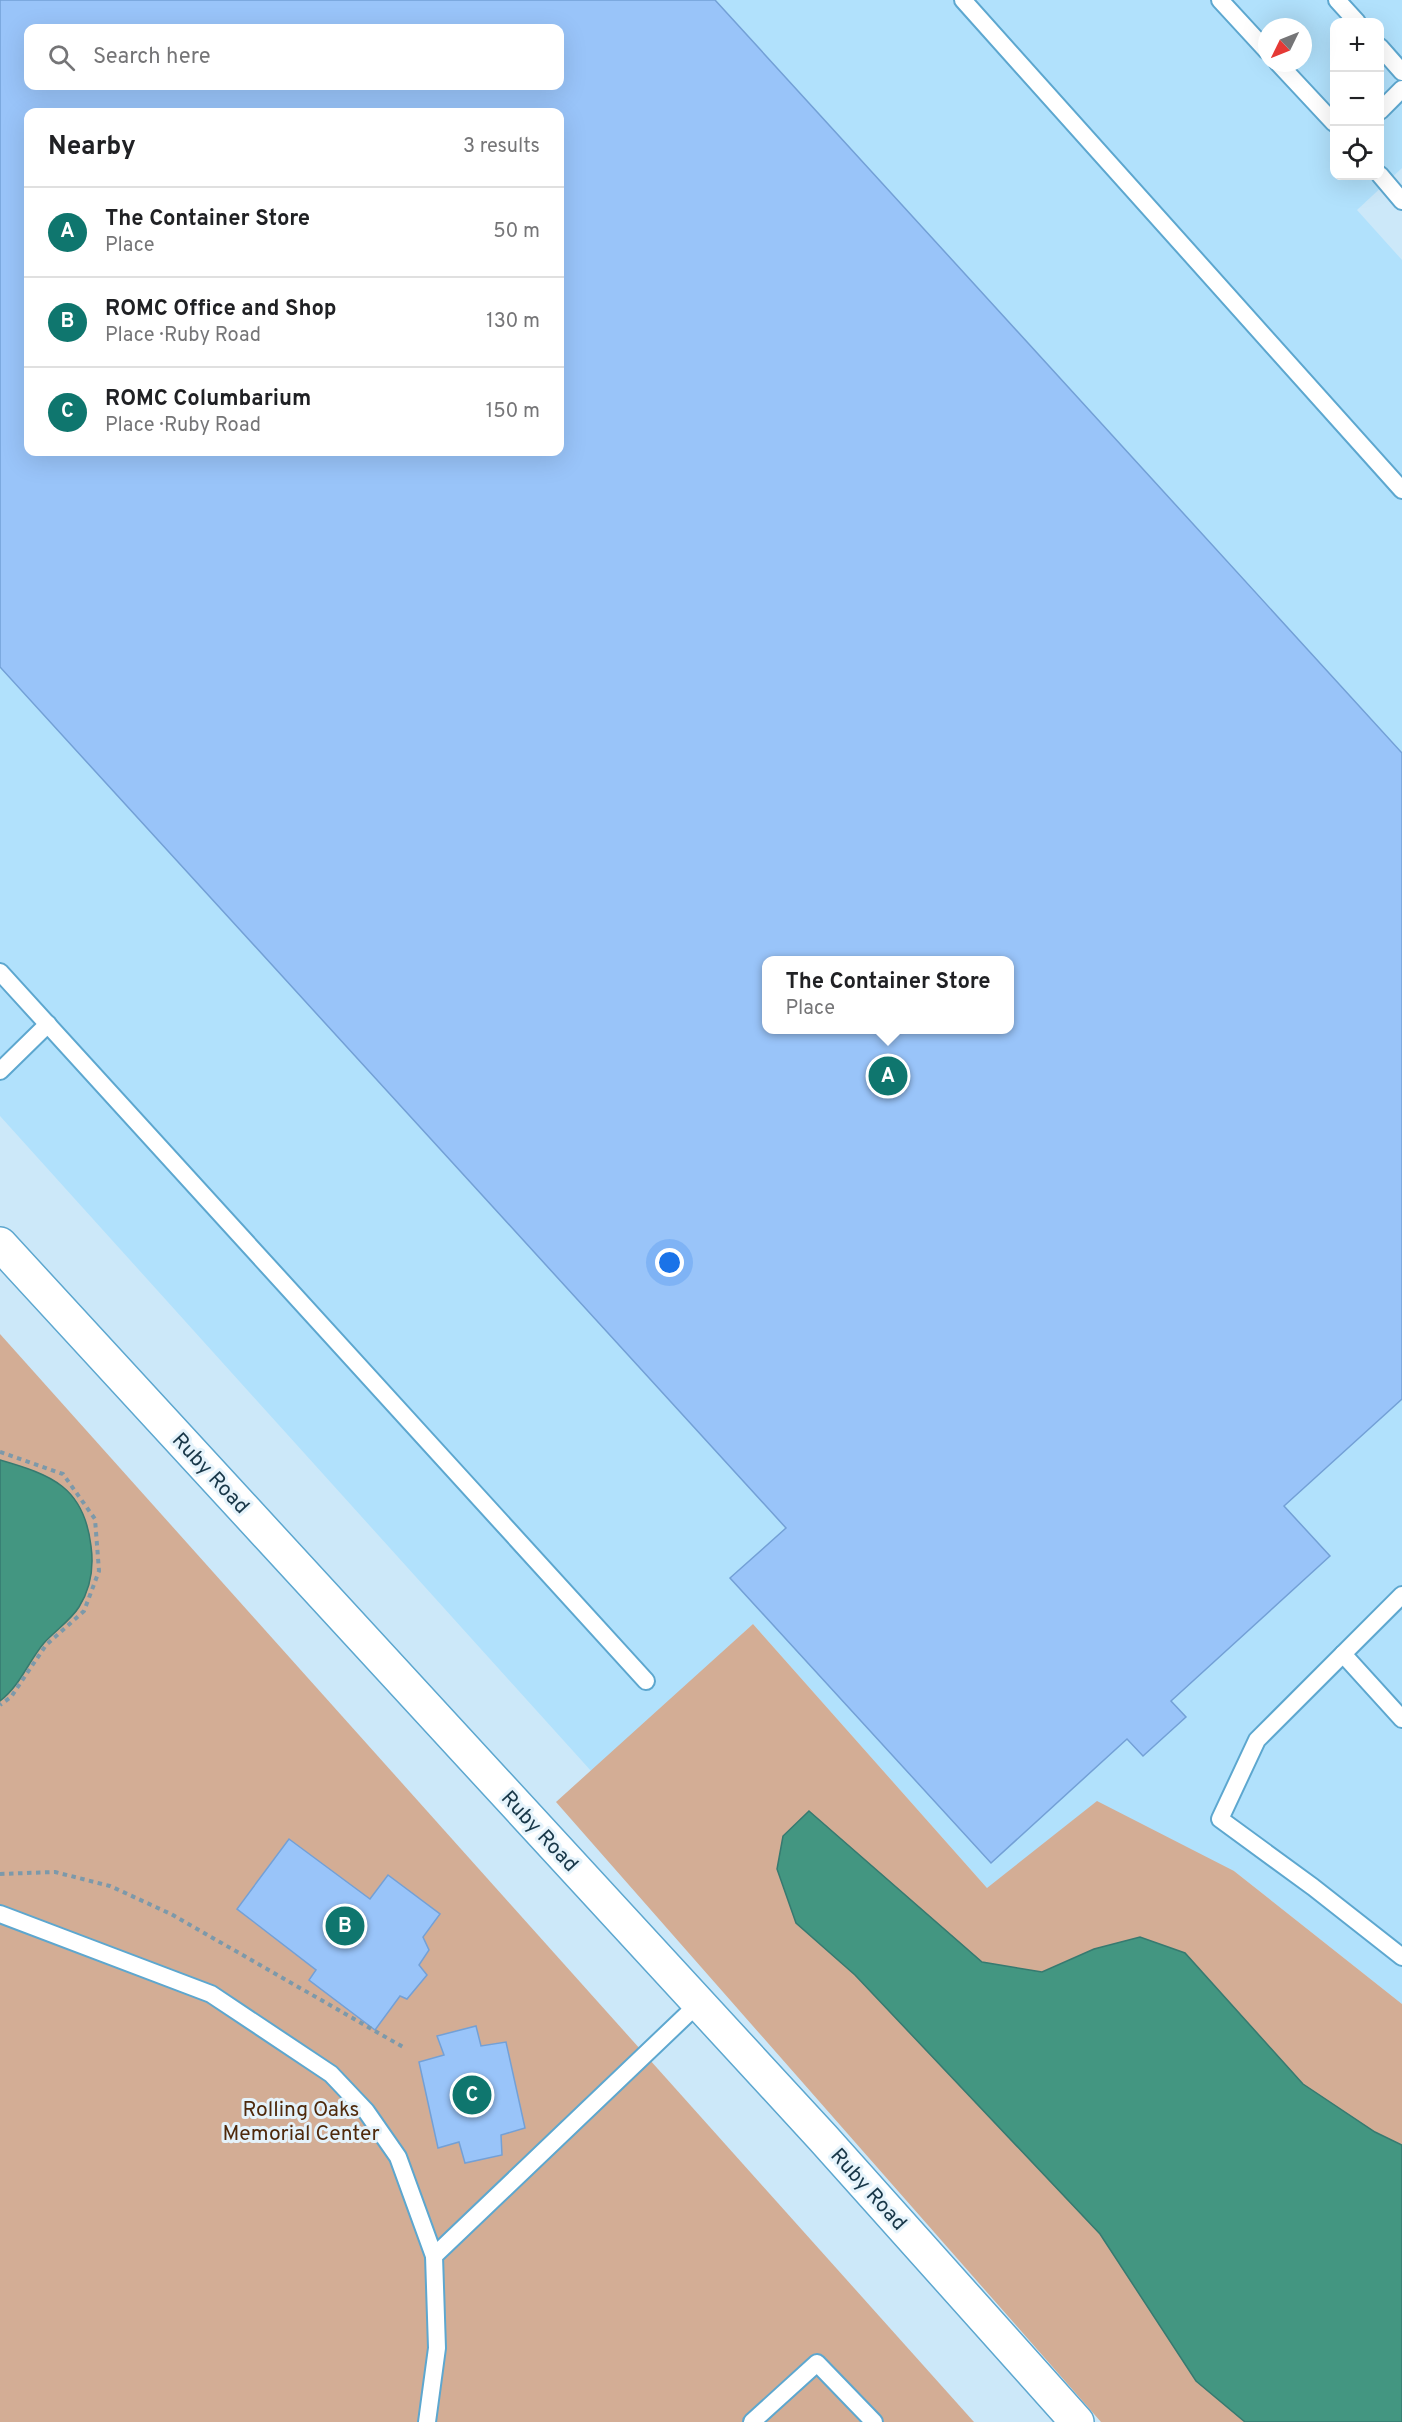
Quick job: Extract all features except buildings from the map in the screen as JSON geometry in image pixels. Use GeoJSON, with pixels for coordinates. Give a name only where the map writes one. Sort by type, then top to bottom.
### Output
{"type":"FeatureCollection","features":[{"type":"Feature","properties":{"kind":"street","name":"Ruby Road"},"geometry":{"type":"LineString","coordinates":[[0,1244],[699,2003],[1077,2422]]}},
{"type":"Feature","properties":{"kind":"lane"},"geometry":{"type":"LineString","coordinates":[[963,0],[1402,489]]}},
{"type":"Feature","properties":{"kind":"lane"},"geometry":{"type":"LineString","coordinates":[[1220,0],[1258,41]]}},
{"type":"Feature","properties":{"kind":"lane"},"geometry":{"type":"LineString","coordinates":[[1336,0],[1353,18]]}},
{"type":"Feature","properties":{"kind":"lane"},"geometry":{"type":"LineString","coordinates":[[1384,52],[1402,72]]}},
{"type":"Feature","properties":{"kind":"lane"},"geometry":{"type":"LineString","coordinates":[[1287,72],[1330,118]]}},
{"type":"Feature","properties":{"kind":"lane"},"geometry":{"type":"LineString","coordinates":[[1384,107],[1402,89]]}},
{"type":"Feature","properties":{"kind":"lane"},"geometry":{"type":"LineString","coordinates":[[1384,179],[1402,201]]}},
{"type":"Feature","properties":{"kind":"lane"},"geometry":{"type":"LineString","coordinates":[[0,972],[646,1681]]}},
{"type":"Feature","properties":{"kind":"lane"},"geometry":{"type":"LineString","coordinates":[[0,1071],[48,1024]]}},
{"type":"Feature","properties":{"kind":"lane"},"geometry":{"type":"LineString","coordinates":[[1402,1595],[1257,1740],[1220,1819],[1313,1887],[1402,1957]]}},
{"type":"Feature","properties":{"kind":"lane"},"geometry":{"type":"LineString","coordinates":[[1343,1654],[1402,1719]]}},
{"type":"Feature","properties":{"kind":"lane"},"geometry":{"type":"LineString","coordinates":[[0,1914],[210,1994],[331,2074],[366,2112],[398,2157],[434,2256],[437,2348],[427,2422]]}},
{"type":"Feature","properties":{"kind":"lane"},"geometry":{"type":"LineString","coordinates":[[434,2256],[699,2003]]}},
{"type":"Feature","properties":{"kind":"lane"},"geometry":{"type":"LineString","coordinates":[[752,2422],[817,2363],[874,2422]]}},
{"type":"Feature","properties":{"kind":"path"},"geometry":{"type":"LineString","coordinates":[[0,1452],[63,1474],[94,1519],[99,1571],[84,1611],[46,1645],[11,1697],[0,1705]]}},
{"type":"Feature","properties":{"kind":"path"},"geometry":{"type":"LineString","coordinates":[[0,1874],[55,1872],[110,1886],[171,1914],[403,2047]]}},
{"type":"Feature","properties":{"kind":"shaded area"},"geometry":{"type":"Polygon","coordinates":[[[0,0],[1402,0],[1402,168],[1357,210],[1402,260],[1402,2004],[1234,1871],[987,1888],[753,1624],[592,1772],[0,1116],[0,0]]]}},
{"type":"Feature","properties":{"kind":"shaded area"},"geometry":{"type":"Polygon","coordinates":[[[0,1460],[50,1478],[73,1497],[87,1526],[92,1562],[89,1585],[79,1607],[38,1650],[13,1688],[0,1701],[0,1460]]]}},
{"type":"Feature","properties":{"kind":"shaded area"},"geometry":{"type":"Polygon","coordinates":[[[809,1811],[982,1962],[1042,1972],[1094,1949],[1140,1937],[1185,1953],[1303,2084],[1375,2132],[1402,2145],[1402,2422],[1245,2422],[1196,2381],[1100,2234],[855,1975],[796,1923],[777,1869],[783,1836],[809,1811]]]}},
{"type":"Feature","properties":{"kind":"green space","name":"Rolling Oaks Memorial Center"},"geometry":{"type":"Polygon","coordinates":[[[0,1334],[974,2422],[0,2422],[0,1334]]]}},
{"type":"Feature","properties":{"kind":"green space"},"geometry":{"type":"Polygon","coordinates":[[[753,1624],[987,1888],[1097,1801],[1234,1871],[1402,2004],[1402,2422],[1101,2422],[556,1802],[753,1624]]]}},
{"type":"Feature","properties":{"kind":"place","name":"The Container Store"},"geometry":{"type":"Point","coordinates":[888,1076]}},
{"type":"Feature","properties":{"kind":"place","name":"ROMC Office and Shop"},"geometry":{"type":"Point","coordinates":[345,1926]}},
{"type":"Feature","properties":{"kind":"place","name":"ROMC Columbarium"},"geometry":{"type":"Point","coordinates":[472,2095]}}]}
